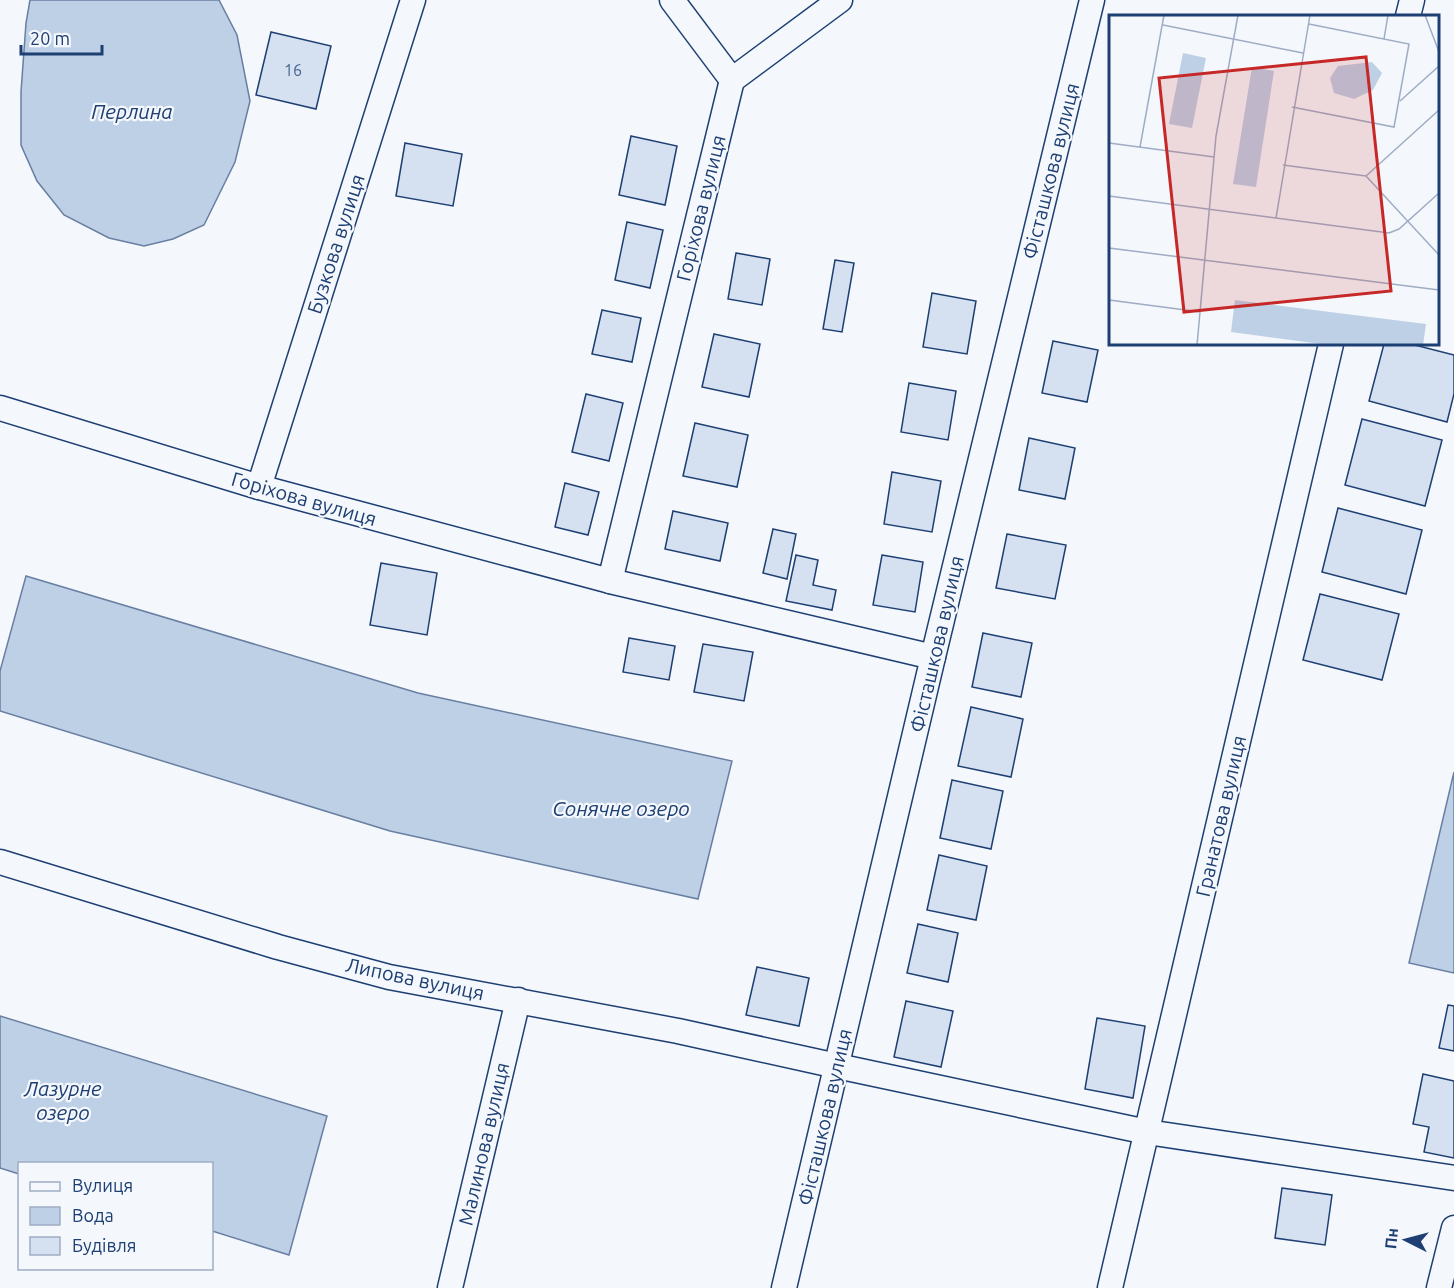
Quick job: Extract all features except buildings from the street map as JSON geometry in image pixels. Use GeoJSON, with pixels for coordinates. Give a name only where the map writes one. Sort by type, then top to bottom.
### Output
{"type":"FeatureCollection","features":[{"type":"Feature","properties":{"kind":"street","name":"Бузкова вулиця"},"geometry":{"type":"LineString","coordinates":[[259,487],[412,0]]}},
{"type":"Feature","properties":{"kind":"street"},"geometry":{"type":"LineString","coordinates":[[672,0],[732,80],[840,0]]}},
{"type":"Feature","properties":{"kind":"street","name":"Фісташкова вулиця"},"geometry":{"type":"LineString","coordinates":[[784,1288],[933,657],[1092,0]]}},
{"type":"Feature","properties":{"kind":"street"},"geometry":{"type":"LineString","coordinates":[[1408,15],[1412,0]]}},
{"type":"Feature","properties":{"kind":"street","name":"Горіхова вулиця"},"geometry":{"type":"LineString","coordinates":[[610,581],[732,80]]}},
{"type":"Feature","properties":{"kind":"street","name":"Гранатова вулиця"},"geometry":{"type":"LineString","coordinates":[[1110,1288],[1331,345]]}},
{"type":"Feature","properties":{"kind":"street","name":"Горіхова вулиця"},"geometry":{"type":"LineString","coordinates":[[0,408],[259,487],[610,581],[933,657]]}},
{"type":"Feature","properties":{"kind":"street","name":"Липова вулиця"},"geometry":{"type":"LineString","coordinates":[[0,862],[289,950],[389,976],[678,1031],[1147,1132],[1454,1178]]}},
{"type":"Feature","properties":{"kind":"street","name":"Малинова вулиця"},"geometry":{"type":"LineString","coordinates":[[450,1288],[518,1000]]}},
{"type":"Feature","properties":{"kind":"street"},"geometry":{"type":"LineString","coordinates":[[1439,1288],[1454,1228]]}},
{"type":"Feature","properties":{"kind":"water","name":"Перлина"},"geometry":{"type":"Polygon","coordinates":[[[30,0],[219,0],[237,35],[250,101],[235,162],[204,225],[173,239],[144,246],[109,238],[64,215],[37,181],[21,145],[21,92],[30,0]]]}},
{"type":"Feature","properties":{"kind":"water","name":"Сонячне озеро"},"geometry":{"type":"Polygon","coordinates":[[[26,576],[418,693],[732,761],[698,899],[390,831],[0,711],[0,671],[26,576]]]}},
{"type":"Feature","properties":{"kind":"water"},"geometry":{"type":"Polygon","coordinates":[[[1454,772],[1454,973],[1409,963],[1454,772]]]}},
{"type":"Feature","properties":{"kind":"water","name":"Лазурне озеро"},"geometry":{"type":"Polygon","coordinates":[[[0,1016],[327,1116],[289,1255],[213,1231],[213,1162],[18,1162],[18,1174],[0,1168],[0,1016]]]}}]}
